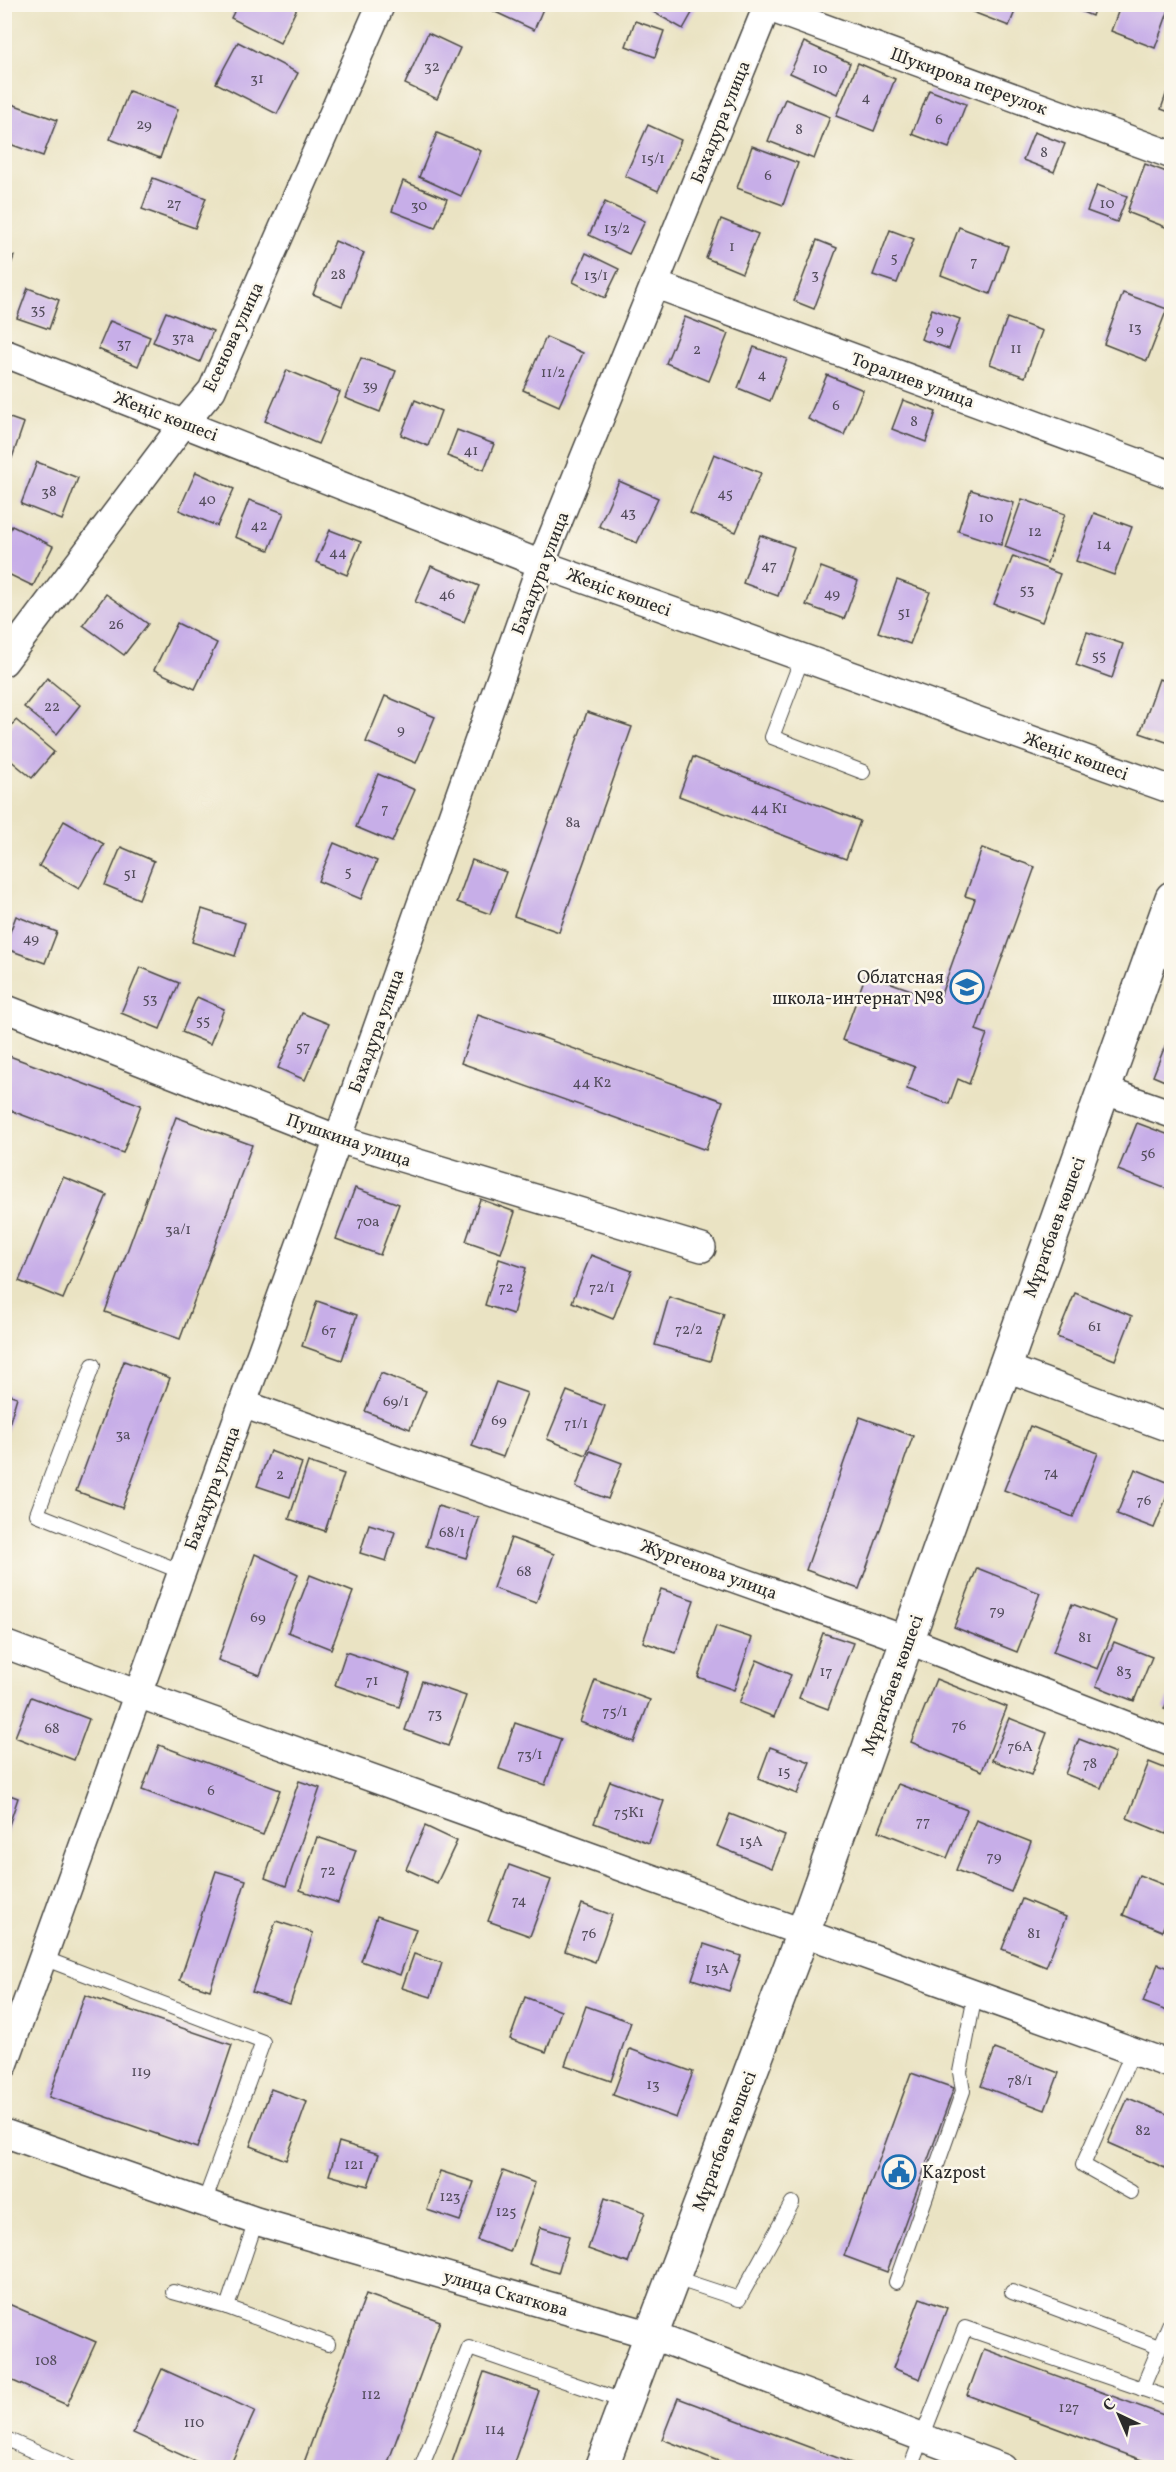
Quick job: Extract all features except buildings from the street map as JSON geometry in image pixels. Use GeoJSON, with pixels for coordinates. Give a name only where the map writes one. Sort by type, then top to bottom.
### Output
{"type":"FeatureCollection","features":[{"type":"Feature","properties":{"kind":"street","name":"Есенова улица"},"geometry":{"type":"LineString","coordinates":[[4,662],[184,423],[212,390],[381,4]]}},
{"type":"Feature","properties":{"kind":"street","name":"Шукирова переулок"},"geometry":{"type":"LineString","coordinates":[[767,6],[1172,155]]}},
{"type":"Feature","properties":{"kind":"street","name":"Бахадура улица"},"geometry":{"type":"LineString","coordinates":[[4,2065],[338,1139],[541,564],[767,6]]}},
{"type":"Feature","properties":{"kind":"street","name":"Торалиев улица"},"geometry":{"type":"LineString","coordinates":[[654,284],[1172,475]]}},
{"type":"Feature","properties":{"kind":"street","name":"Жеңіс көшесі"},"geometry":{"type":"LineString","coordinates":[[4,353],[541,564],[1172,790]]}},
{"type":"Feature","properties":{"kind":"street","name":"Мұратбаев көшесі"},"geometry":{"type":"LineString","coordinates":[[601,2468],[803,1933],[1172,898]]}},
{"type":"Feature","properties":{"kind":"street","name":"Пушкина улица"},"geometry":{"type":"LineString","coordinates":[[4,1008],[338,1139],[702,1248]]}},
{"type":"Feature","properties":{"kind":"street"},"geometry":{"type":"LineString","coordinates":[[1103,1090],[1172,1114]]}},
{"type":"Feature","properties":{"kind":"street"},"geometry":{"type":"LineString","coordinates":[[1004,1367],[1172,1429]]}},
{"type":"Feature","properties":{"kind":"street","name":"Жургенова улица"},"geometry":{"type":"LineString","coordinates":[[243,1404],[908,1640],[1172,1743]]}},
{"type":"Feature","properties":{"kind":"street"},"geometry":{"type":"LineString","coordinates":[[4,1644],[1172,2065]]}},
{"type":"Feature","properties":{"kind":"street","name":"улица Скаткова"},"geometry":{"type":"LineString","coordinates":[[4,2133],[256,2221],[651,2335],[1003,2468]]}},
{"type":"Feature","properties":{"kind":"lane"},"geometry":{"type":"LineString","coordinates":[[802,657],[772,738],[863,772]]}},
{"type":"Feature","properties":{"kind":"lane"},"geometry":{"type":"LineString","coordinates":[[93,1365],[37,1514],[182,1572]]}},
{"type":"Feature","properties":{"kind":"lane"},"geometry":{"type":"LineString","coordinates":[[43,1959],[263,2042],[204,2203]]}},
{"type":"Feature","properties":{"kind":"lane"},"geometry":{"type":"LineString","coordinates":[[896,2282],[963,2091],[960,2072],[975,1995]]}},
{"type":"Feature","properties":{"kind":"lane"},"geometry":{"type":"LineString","coordinates":[[1131,2192],[1083,2165],[1133,2051]]}},
{"type":"Feature","properties":{"kind":"lane"},"geometry":{"type":"LineString","coordinates":[[672,2277],[739,2299],[792,2203]]}},
{"type":"Feature","properties":{"kind":"lane"},"geometry":{"type":"LineString","coordinates":[[227,2307],[256,2221]]}},
{"type":"Feature","properties":{"kind":"lane"},"geometry":{"type":"LineString","coordinates":[[173,2292],[227,2307],[328,2344]]}},
{"type":"Feature","properties":{"kind":"lane"},"geometry":{"type":"LineString","coordinates":[[1012,2292],[1159,2347]]}},
{"type":"Feature","properties":{"kind":"lane"},"geometry":{"type":"LineString","coordinates":[[1142,2389],[1172,2318]]}},
{"type":"Feature","properties":{"kind":"lane"},"geometry":{"type":"LineString","coordinates":[[910,2468],[965,2328],[1172,2399]]}},
{"type":"Feature","properties":{"kind":"lane"},"geometry":{"type":"LineString","coordinates":[[421,2468],[469,2348],[626,2402]]}},
{"type":"Feature","properties":{"kind":"lane"},"geometry":{"type":"LineString","coordinates":[[4,2438],[71,2468]]}},
{"type":"Feature","properties":{"kind":"place","name":"Облатсная школа-интернат №8"},"geometry":{"type":"Point","coordinates":[967,987]}},
{"type":"Feature","properties":{"kind":"place","name":"Kazpost"},"geometry":{"type":"Point","coordinates":[899,2172]}}]}
